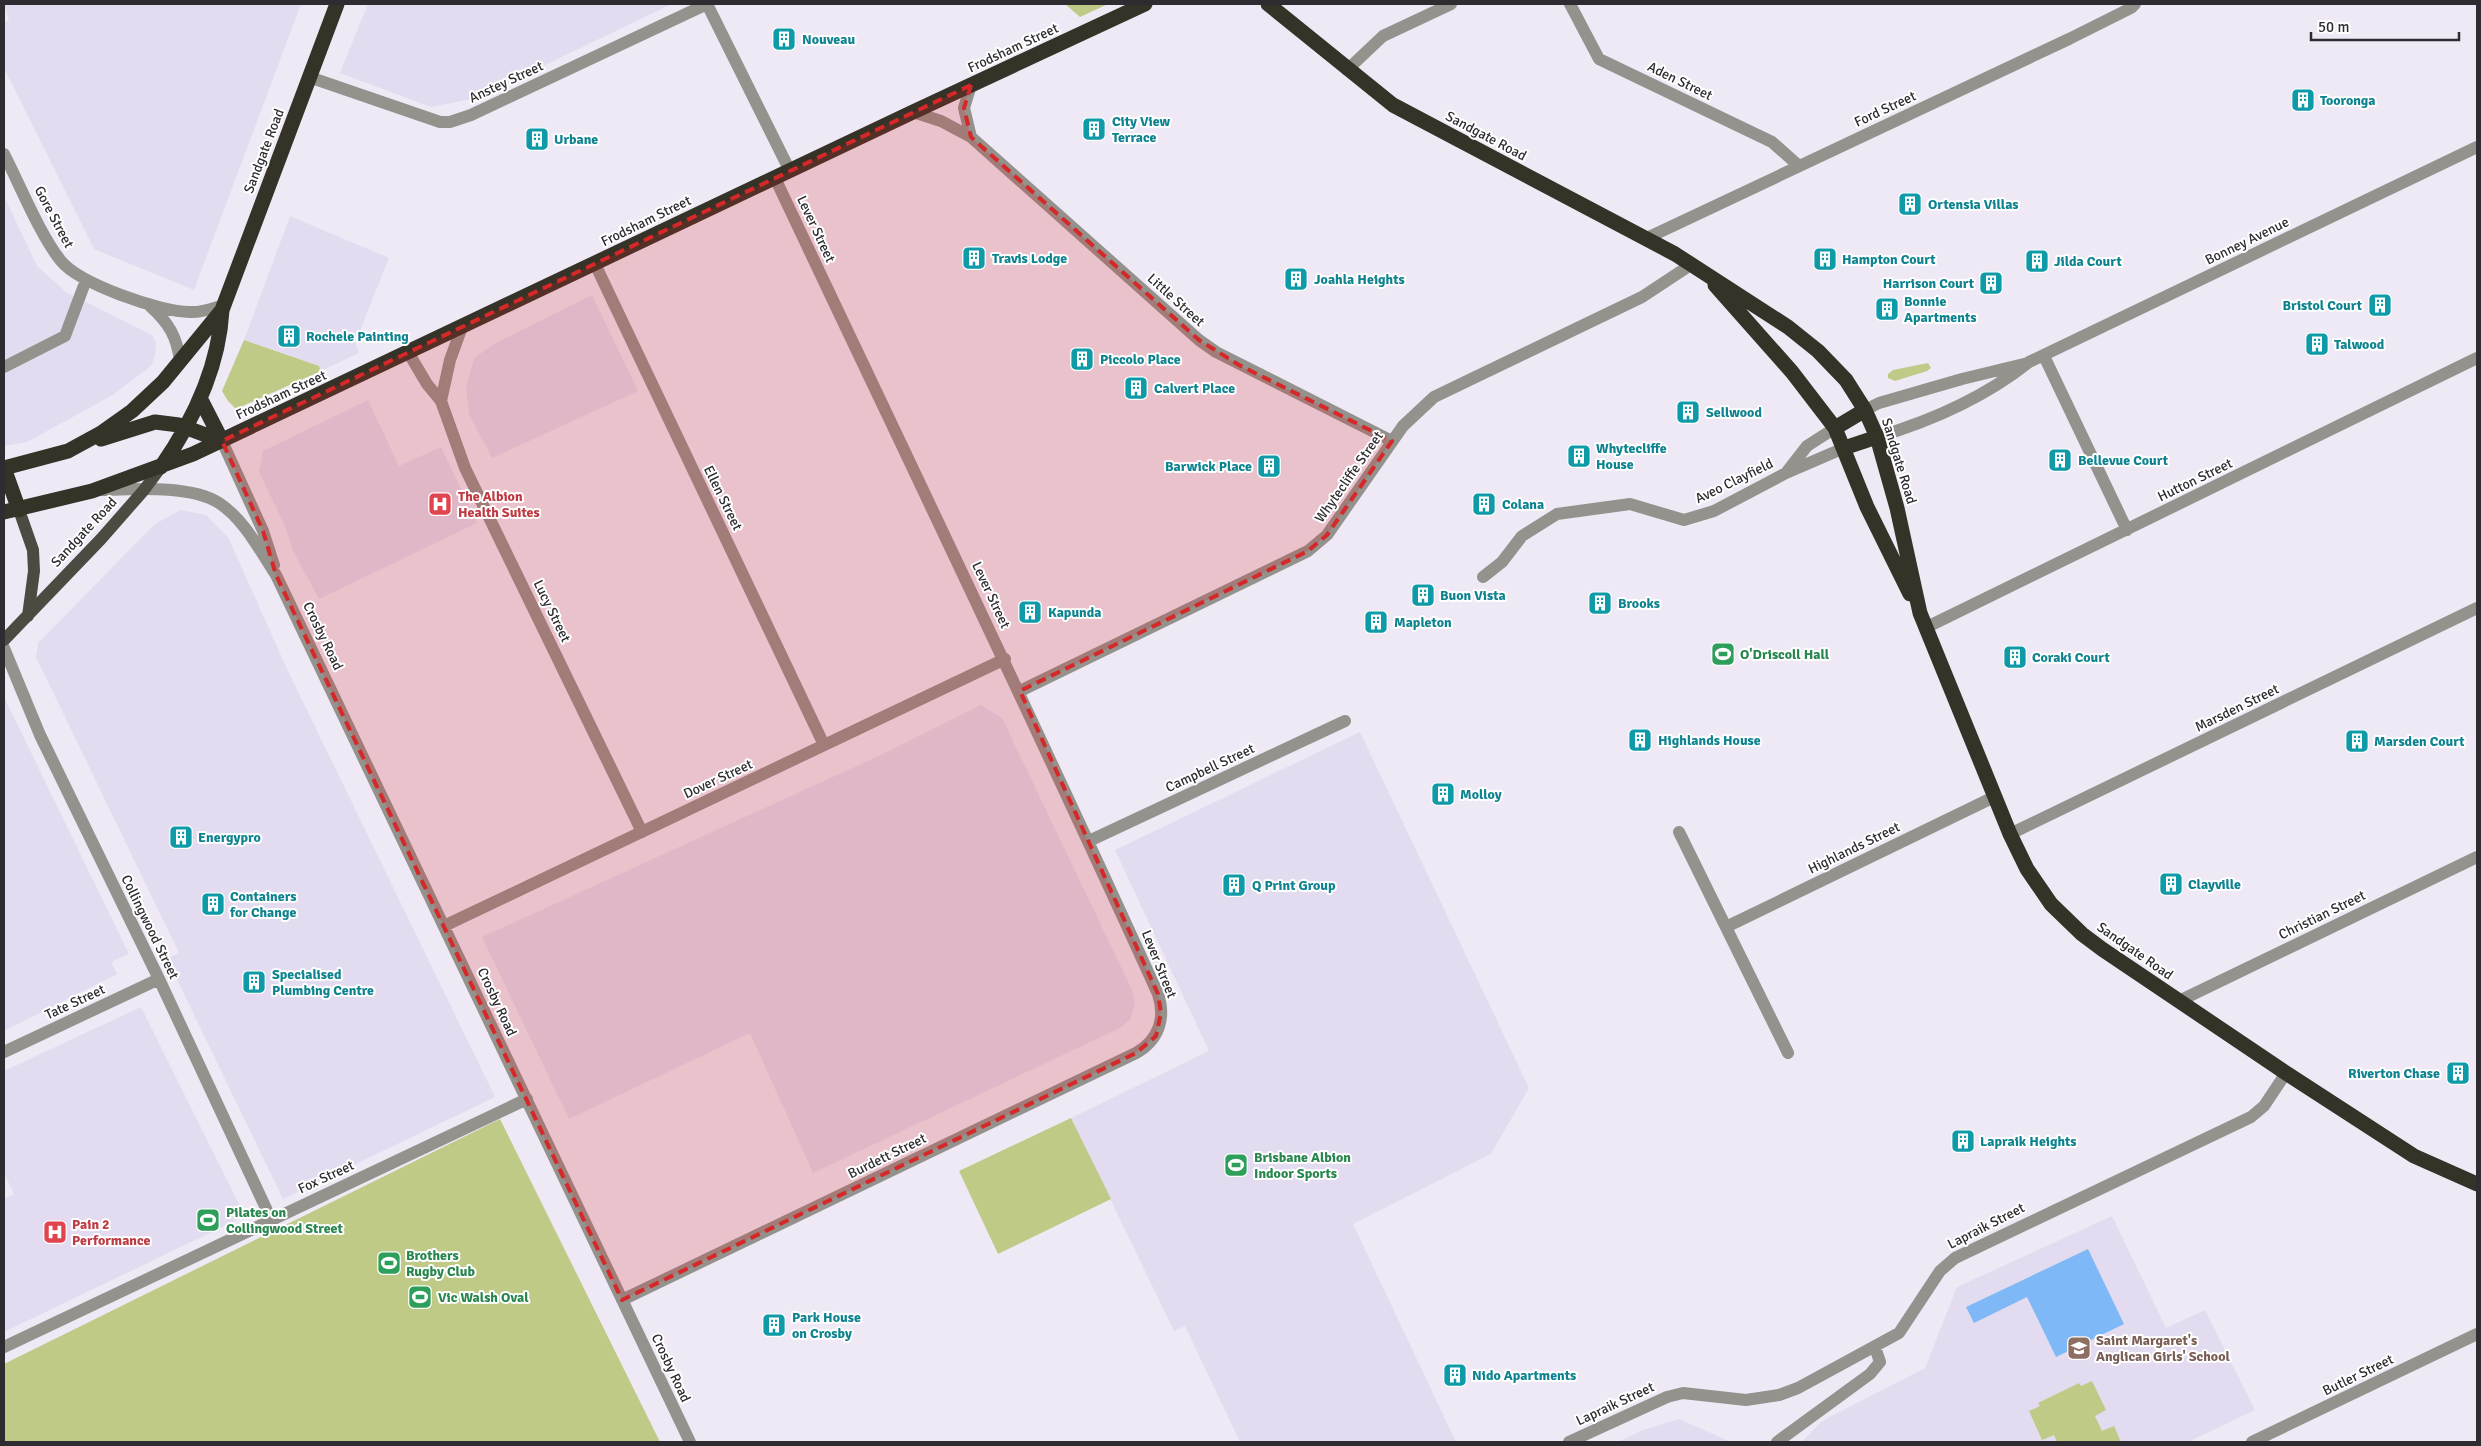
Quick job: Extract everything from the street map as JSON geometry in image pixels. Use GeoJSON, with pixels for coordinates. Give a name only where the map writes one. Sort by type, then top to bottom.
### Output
{"type":"FeatureCollection","features":[{"type":"Feature","properties":{"kind":"highway","name":"Sandgate Road"},"geometry":{"type":"LineString","coordinates":[[11,511],[92,491],[161,467],[186,427],[200,398],[217,348],[223,308],[337,4]]}},
{"type":"Feature","properties":{"kind":"highway","name":"Frodsham Street"},"geometry":{"type":"LineString","coordinates":[[161,467],[222,440],[1145,4]]}},
{"type":"Feature","properties":{"kind":"highway","name":"Sandgate Road"},"geometry":{"type":"LineString","coordinates":[[1268,4],[1347,70],[1400,109],[1647,238],[1765,311],[1818,351],[1846,380],[1865,410],[1877,437],[1897,508],[1923,620]]}},
{"type":"Feature","properties":{"kind":"highway","name":"Sandgate Road"},"geometry":{"type":"LineString","coordinates":[[1698,268],[1792,372],[1835,428],[1878,530],[1923,620],[2010,834],[2039,887],[2065,918],[2096,944],[2179,1001],[2414,1156],[2477,1184]]}},
{"type":"Feature","properties":{"kind":"highway","name":"Sandgate Road"},"geometry":{"type":"LineString","coordinates":[[4,468],[46,459],[78,446],[132,411],[163,382],[223,308]]}},
{"type":"Feature","properties":{"kind":"highway"},"geometry":{"type":"LineString","coordinates":[[200,398],[222,440]]}},
{"type":"Feature","properties":{"kind":"highway"},"geometry":{"type":"LineString","coordinates":[[1835,428],[1865,410]]}},
{"type":"Feature","properties":{"kind":"highway"},"geometry":{"type":"LineString","coordinates":[[78,446],[149,422],[165,422],[186,427],[222,440]]}},
{"type":"Feature","properties":{"kind":"highway"},"geometry":{"type":"LineString","coordinates":[[1844,448],[1877,437]]}},
{"type":"Feature","properties":{"kind":"highway"},"geometry":{"type":"LineString","coordinates":[[4,468],[11,511]]}},
{"type":"Feature","properties":{"kind":"main road","name":"Sandgate Road"},"geometry":{"type":"LineString","coordinates":[[4,640],[144,490],[161,467]]}},
{"type":"Feature","properties":{"kind":"main road","name":"Sandgate Road"},"geometry":{"type":"LineString","coordinates":[[11,511],[32,542],[34,557],[28,616]]}},
{"type":"Feature","properties":{"kind":"street","name":"Anstey Street"},"geometry":{"type":"LineString","coordinates":[[309,77],[419,116],[450,122],[471,115],[707,4]]}},
{"type":"Feature","properties":{"kind":"street"},"geometry":{"type":"LineString","coordinates":[[707,4],[790,171]]}},
{"type":"Feature","properties":{"kind":"street"},"geometry":{"type":"LineString","coordinates":[[1347,70],[1383,36],[1452,4]]}},
{"type":"Feature","properties":{"kind":"street","name":"Aden Street"},"geometry":{"type":"LineString","coordinates":[[1570,4],[1599,60],[1772,142],[1799,166]]}},
{"type":"Feature","properties":{"kind":"street","name":"Ford Street"},"geometry":{"type":"LineString","coordinates":[[1647,238],[2086,30],[2131,8],[2134,4]]}},
{"type":"Feature","properties":{"kind":"street"},"geometry":{"type":"LineString","coordinates":[[971,85],[964,108],[971,137]]}},
{"type":"Feature","properties":{"kind":"street","name":"Little Street"},"geometry":{"type":"LineString","coordinates":[[913,112],[941,121],[971,137],[1199,340],[1216,352],[1392,441]]}},
{"type":"Feature","properties":{"kind":"street","name":"Bonney Avenue"},"geometry":{"type":"LineString","coordinates":[[1865,410],[1879,403],[1954,381],[2030,362],[2044,356],[2477,147]]}},
{"type":"Feature","properties":{"kind":"street","name":"Gore Street"},"geometry":{"type":"LineString","coordinates":[[4,154],[54,251],[71,271],[86,280],[146,303],[178,311],[192,312],[223,308]]}},
{"type":"Feature","properties":{"kind":"street","name":"Lever Street"},"geometry":{"type":"LineString","coordinates":[[775,178],[1005,659],[1158,994],[1161,1012],[1158,1030]]}},
{"type":"Feature","properties":{"kind":"street","name":"Ellen Street"},"geometry":{"type":"LineString","coordinates":[[594,264],[824,745]]}},
{"type":"Feature","properties":{"kind":"street","name":"Whytecliffe Street"},"geometry":{"type":"LineString","coordinates":[[1020,691],[1308,551],[1327,535],[1392,441],[1412,416],[1434,397],[1698,268]]}},
{"type":"Feature","properties":{"kind":"street"},"geometry":{"type":"LineString","coordinates":[[4,367],[64,336],[86,280]]}},
{"type":"Feature","properties":{"kind":"street","name":"Gore Street"},"geometry":{"type":"LineString","coordinates":[[146,303],[161,316],[174,333],[180,362]]}},
{"type":"Feature","properties":{"kind":"street"},"geometry":{"type":"LineString","coordinates":[[441,401],[450,360],[462,327]]}},
{"type":"Feature","properties":{"kind":"street","name":"Lucy Street"},"geometry":{"type":"LineString","coordinates":[[408,352],[427,384],[441,401],[465,468],[642,832]]}},
{"type":"Feature","properties":{"kind":"street"},"geometry":{"type":"LineString","coordinates":[[2044,356],[2127,530]]}},
{"type":"Feature","properties":{"kind":"street","name":"Hutton Street"},"geometry":{"type":"LineString","coordinates":[[1923,620],[2127,530],[2477,358]]}},
{"type":"Feature","properties":{"kind":"street","name":"Bonney Avenue"},"geometry":{"type":"LineString","coordinates":[[1877,437],[1970,401],[2002,383],[2030,362]]}},
{"type":"Feature","properties":{"kind":"street","name":"Aveo Clayfield"},"geometry":{"type":"LineString","coordinates":[[1786,472],[1807,446],[1835,428]]}},
{"type":"Feature","properties":{"kind":"street","name":"Crosby Road"},"geometry":{"type":"LineString","coordinates":[[222,440],[263,531],[276,575],[690,1442]]}},
{"type":"Feature","properties":{"kind":"street","name":"Aveo Clayfield"},"geometry":{"type":"LineString","coordinates":[[1483,577],[1502,562],[1522,536],[1557,514],[1630,504],[1684,520],[1714,511],[1786,472],[1844,448]]}},
{"type":"Feature","properties":{"kind":"street","name":"Crosby Road"},"geometry":{"type":"LineString","coordinates":[[92,491],[144,490],[198,494],[220,504],[237,520],[276,575]]}},
{"type":"Feature","properties":{"kind":"street","name":"Marsden Street"},"geometry":{"type":"LineString","coordinates":[[2010,834],[2477,608]]}},
{"type":"Feature","properties":{"kind":"street","name":"Collingwood Street"},"geometry":{"type":"LineString","coordinates":[[4,648],[40,735],[159,979],[270,1220]]}},
{"type":"Feature","properties":{"kind":"street","name":"Dover Street"},"geometry":{"type":"LineString","coordinates":[[444,926],[1005,659]]}},
{"type":"Feature","properties":{"kind":"street","name":"Campbell Street"},"geometry":{"type":"LineString","coordinates":[[1089,841],[1344,721]]}},
{"type":"Feature","properties":{"kind":"street","name":"Highlands Street"},"geometry":{"type":"LineString","coordinates":[[1726,927],[1994,797]]}},
{"type":"Feature","properties":{"kind":"street"},"geometry":{"type":"LineString","coordinates":[[1679,832],[1788,1053]]}},
{"type":"Feature","properties":{"kind":"street","name":"Christian Street"},"geometry":{"type":"LineString","coordinates":[[2179,1001],[2477,857]]}},
{"type":"Feature","properties":{"kind":"street","name":"Tate Street"},"geometry":{"type":"LineString","coordinates":[[4,1052],[159,979]]}},
{"type":"Feature","properties":{"kind":"street","name":"Burdett Street"},"geometry":{"type":"LineString","coordinates":[[622,1300],[1136,1053],[1152,1041],[1158,1030]]}},
{"type":"Feature","properties":{"kind":"street","name":"Lapraik Street"},"geometry":{"type":"LineString","coordinates":[[1569,1442],[1649,1405],[1683,1393],[1746,1400],[1779,1395],[1875,1347],[1899,1333],[1947,1263],[1994,1237],[2251,1116],[2264,1106],[2286,1073]]}},
{"type":"Feature","properties":{"kind":"street","name":"Fox Street"},"geometry":{"type":"LineString","coordinates":[[4,1347],[527,1099]]}},
{"type":"Feature","properties":{"kind":"street","name":"Butler Street"},"geometry":{"type":"LineString","coordinates":[[2252,1442],[2477,1334]]}},
{"type":"Feature","properties":{"kind":"street"},"geometry":{"type":"LineString","coordinates":[[1777,1442],[1870,1374],[1880,1362],[1875,1347]]}},
{"type":"Feature","properties":{"kind":"highlighted area"},"geometry":{"type":"Polygon","coordinates":[[[971,85],[964,108],[971,137],[1199,340],[1239,365],[1392,441],[1327,535],[1308,551],[1020,691],[1158,994],[1161,1013],[1156,1036],[1136,1053],[622,1300],[276,575],[263,531],[222,441],[971,85]]]}},
{"type":"Feature","properties":{"kind":"shaded area"},"geometry":{"type":"Polygon","coordinates":[[[4,4],[301,4],[194,290],[94,249],[4,68],[4,22],[9,20],[4,4]]]}},
{"type":"Feature","properties":{"kind":"shaded area"},"geometry":{"type":"Polygon","coordinates":[[[368,4],[672,4],[476,98],[431,107],[340,73],[368,4]]]}},
{"type":"Feature","properties":{"kind":"shaded area"},"geometry":{"type":"Polygon","coordinates":[[[4,196],[37,266],[66,292],[152,335],[156,343],[155,356],[151,366],[111,396],[27,442],[4,446],[4,196]]]}},
{"type":"Feature","properties":{"kind":"shaded area"},"geometry":{"type":"Polygon","coordinates":[[[290,216],[389,258],[355,343],[359,353],[321,371],[318,366],[244,340],[290,216]]]}},
{"type":"Feature","properties":{"kind":"shaded area"},"geometry":{"type":"Polygon","coordinates":[[[592,295],[638,391],[492,458],[469,414],[466,387],[474,358],[494,344],[592,295]]]}},
{"type":"Feature","properties":{"kind":"shaded area"},"geometry":{"type":"Polygon","coordinates":[[[368,400],[399,466],[441,447],[477,523],[319,599],[293,551],[286,528],[259,472],[263,451],[368,400]]]}},
{"type":"Feature","properties":{"kind":"shaded area"},"geometry":{"type":"Polygon","coordinates":[[[181,510],[206,515],[228,537],[287,669],[495,1097],[283,1199],[167,959],[179,953],[36,657],[38,643],[155,524],[181,510]]]}},
{"type":"Feature","properties":{"kind":"shaded area"},"geometry":{"type":"Polygon","coordinates":[[[4,697],[129,954],[111,962],[117,974],[4,1031],[4,697]]]}},
{"type":"Feature","properties":{"kind":"shaded area"},"geometry":{"type":"Polygon","coordinates":[[[981,705],[1002,718],[1132,990],[1135,1005],[1130,1020],[1120,1028],[813,1173],[750,1033],[569,1119],[482,937],[883,754],[981,705]]]}},
{"type":"Feature","properties":{"kind":"shaded area"},"geometry":{"type":"Polygon","coordinates":[[[1360,732],[1529,1088],[1491,1154],[1353,1224],[1456,1442],[1240,1442],[1185,1326],[1174,1331],[1071,1118],[1209,1051],[1115,850],[1360,732]]]}},
{"type":"Feature","properties":{"kind":"shaded area"},"geometry":{"type":"Polygon","coordinates":[[[141,1007],[245,1216],[4,1332],[4,1199],[14,1194],[4,1173],[4,1071],[141,1007]]]}},
{"type":"Feature","properties":{"kind":"shaded area","name":"Saint Margaret's Anglican Girls' School"},"geometry":{"type":"Polygon","coordinates":[[[2112,1216],[2166,1328],[2205,1310],[2255,1410],[2188,1442],[1802,1442],[1822,1421],[1925,1368],[1957,1287],[2112,1216]]]}},
{"type":"Feature","properties":{"kind":"shaded area"},"geometry":{"type":"Polygon","coordinates":[[[1679,1419],[1731,1442],[1618,1442],[1643,1430],[1679,1419]]]}},
{"type":"Feature","properties":{"kind":"green space"},"geometry":{"type":"Polygon","coordinates":[[[1065,4],[1108,4],[1080,17],[1065,4]]]}},
{"type":"Feature","properties":{"kind":"green space"},"geometry":{"type":"Polygon","coordinates":[[[244,340],[319,366],[321,371],[236,409],[222,391],[244,340]]]}},
{"type":"Feature","properties":{"kind":"green space"},"geometry":{"type":"Polygon","coordinates":[[[1928,363],[1931,368],[1927,371],[1895,381],[1888,378],[1888,374],[1893,370],[1928,363]]]}},
{"type":"Feature","properties":{"kind":"green space"},"geometry":{"type":"Polygon","coordinates":[[[1071,1118],[1111,1199],[998,1254],[959,1171],[1071,1118]]]}},
{"type":"Feature","properties":{"kind":"green space","name":"Brothers Rugby Club"},"geometry":{"type":"Polygon","coordinates":[[[500,1119],[660,1442],[4,1442],[4,1364],[500,1119]]]}},
{"type":"Feature","properties":{"kind":"green space"},"geometry":{"type":"Polygon","coordinates":[[[2092,1381],[2106,1410],[2095,1416],[2102,1431],[2114,1426],[2121,1442],[2057,1442],[2054,1435],[2042,1440],[2029,1411],[2040,1406],[2038,1403],[2079,1383],[2081,1386],[2092,1381]]]}},
{"type":"Feature","properties":{"kind":"water"},"geometry":{"type":"Polygon","coordinates":[[[2088,1249],[2124,1324],[2056,1357],[2027,1297],[1974,1323],[1966,1307],[2088,1249]]]}},
{"type":"Feature","properties":{"kind":"place","name":"Nouveau"},"geometry":{"type":"Point","coordinates":[784,39]}},
{"type":"Feature","properties":{"kind":"place","name":"Tooronga"},"geometry":{"type":"Point","coordinates":[2303,100]}},
{"type":"Feature","properties":{"kind":"place","name":"City View Terrace"},"geometry":{"type":"Point","coordinates":[1094,129]}},
{"type":"Feature","properties":{"kind":"place","name":"Urbane"},"geometry":{"type":"Point","coordinates":[537,139]}},
{"type":"Feature","properties":{"kind":"place","name":"Ortensia Villas"},"geometry":{"type":"Point","coordinates":[1910,204]}},
{"type":"Feature","properties":{"kind":"place","name":"Travis Lodge"},"geometry":{"type":"Point","coordinates":[974,258]}},
{"type":"Feature","properties":{"kind":"place","name":"Hampton Court"},"geometry":{"type":"Point","coordinates":[1825,259]}},
{"type":"Feature","properties":{"kind":"place","name":"Jilda Court"},"geometry":{"type":"Point","coordinates":[2037,261]}},
{"type":"Feature","properties":{"kind":"place","name":"Joahla Heights"},"geometry":{"type":"Point","coordinates":[1296,279]}},
{"type":"Feature","properties":{"kind":"place","name":"Harrison Court"},"geometry":{"type":"Point","coordinates":[1991,283]}},
{"type":"Feature","properties":{"kind":"place","name":"Bristol Court"},"geometry":{"type":"Point","coordinates":[2380,305]}},
{"type":"Feature","properties":{"kind":"place","name":"Bonnie Apartments"},"geometry":{"type":"Point","coordinates":[1887,309]}},
{"type":"Feature","properties":{"kind":"place","name":"Rochele Painting"},"geometry":{"type":"Point","coordinates":[289,336]}},
{"type":"Feature","properties":{"kind":"place","name":"Talwood"},"geometry":{"type":"Point","coordinates":[2317,344]}},
{"type":"Feature","properties":{"kind":"place","name":"Piccolo Place"},"geometry":{"type":"Point","coordinates":[1082,359]}},
{"type":"Feature","properties":{"kind":"place","name":"Calvert Place"},"geometry":{"type":"Point","coordinates":[1136,388]}},
{"type":"Feature","properties":{"kind":"place","name":"Sellwood"},"geometry":{"type":"Point","coordinates":[1688,412]}},
{"type":"Feature","properties":{"kind":"place","name":"Whytecliffe House"},"geometry":{"type":"Point","coordinates":[1579,456]}},
{"type":"Feature","properties":{"kind":"place","name":"Bellevue Court"},"geometry":{"type":"Point","coordinates":[2060,460]}},
{"type":"Feature","properties":{"kind":"place","name":"Barwick Place"},"geometry":{"type":"Point","coordinates":[1269,466]}},
{"type":"Feature","properties":{"kind":"place","name":"The Albion Health Suites"},"geometry":{"type":"Point","coordinates":[440,504]}},
{"type":"Feature","properties":{"kind":"place","name":"Colana"},"geometry":{"type":"Point","coordinates":[1484,504]}},
{"type":"Feature","properties":{"kind":"place","name":"Buon Vista"},"geometry":{"type":"Point","coordinates":[1423,595]}},
{"type":"Feature","properties":{"kind":"place","name":"Brooks"},"geometry":{"type":"Point","coordinates":[1600,603]}},
{"type":"Feature","properties":{"kind":"place","name":"Kapunda"},"geometry":{"type":"Point","coordinates":[1030,612]}},
{"type":"Feature","properties":{"kind":"place","name":"Mapleton"},"geometry":{"type":"Point","coordinates":[1376,622]}},
{"type":"Feature","properties":{"kind":"place","name":"O'Driscoll Hall"},"geometry":{"type":"Point","coordinates":[1723,654]}},
{"type":"Feature","properties":{"kind":"place","name":"Coraki Court"},"geometry":{"type":"Point","coordinates":[2015,657]}},
{"type":"Feature","properties":{"kind":"place","name":"Highlands House"},"geometry":{"type":"Point","coordinates":[1640,740]}},
{"type":"Feature","properties":{"kind":"place","name":"Marsden Court"},"geometry":{"type":"Point","coordinates":[2357,741]}},
{"type":"Feature","properties":{"kind":"place","name":"Molloy"},"geometry":{"type":"Point","coordinates":[1443,794]}},
{"type":"Feature","properties":{"kind":"place","name":"Energypro"},"geometry":{"type":"Point","coordinates":[181,837]}},
{"type":"Feature","properties":{"kind":"place","name":"Clayville"},"geometry":{"type":"Point","coordinates":[2171,884]}},
{"type":"Feature","properties":{"kind":"place","name":"Q Print Group"},"geometry":{"type":"Point","coordinates":[1234,885]}},
{"type":"Feature","properties":{"kind":"place","name":"Containers for Change"},"geometry":{"type":"Point","coordinates":[213,904]}},
{"type":"Feature","properties":{"kind":"place","name":"Specialised Plumbing Centre"},"geometry":{"type":"Point","coordinates":[254,982]}},
{"type":"Feature","properties":{"kind":"place","name":"Riverton Chase"},"geometry":{"type":"Point","coordinates":[2458,1073]}},
{"type":"Feature","properties":{"kind":"place","name":"Lapraik Heights"},"geometry":{"type":"Point","coordinates":[1963,1141]}},
{"type":"Feature","properties":{"kind":"place","name":"Brisbane Albion Indoor Sports"},"geometry":{"type":"Point","coordinates":[1236,1165]}},
{"type":"Feature","properties":{"kind":"place","name":"Pilates on Collingwood Street"},"geometry":{"type":"Point","coordinates":[208,1220]}},
{"type":"Feature","properties":{"kind":"place","name":"Pain 2 Performance"},"geometry":{"type":"Point","coordinates":[55,1232]}},
{"type":"Feature","properties":{"kind":"place","name":"Brothers Rugby Club"},"geometry":{"type":"Point","coordinates":[389,1263]}},
{"type":"Feature","properties":{"kind":"place","name":"Vic Walsh Oval"},"geometry":{"type":"Point","coordinates":[420,1297]}},
{"type":"Feature","properties":{"kind":"place","name":"Park House on Crosby"},"geometry":{"type":"Point","coordinates":[774,1325]}},
{"type":"Feature","properties":{"kind":"place","name":"Saint Margaret's Anglican Girls' School"},"geometry":{"type":"Point","coordinates":[2079,1348]}},
{"type":"Feature","properties":{"kind":"place","name":"Nido Apartments"},"geometry":{"type":"Point","coordinates":[1455,1375]}}]}
